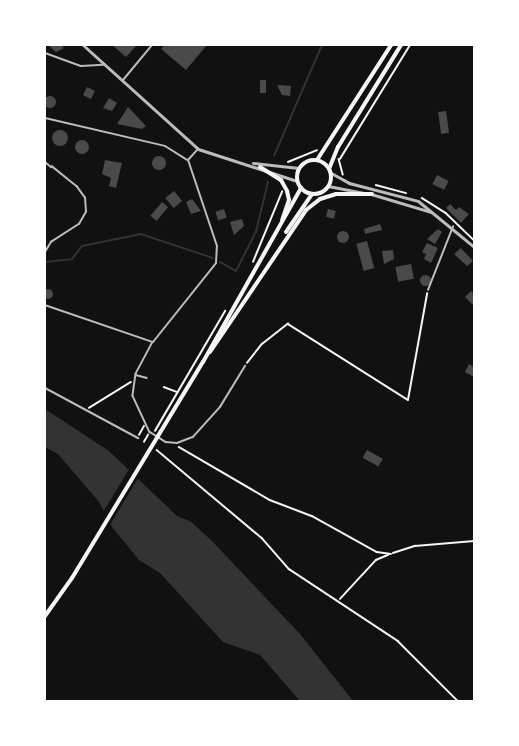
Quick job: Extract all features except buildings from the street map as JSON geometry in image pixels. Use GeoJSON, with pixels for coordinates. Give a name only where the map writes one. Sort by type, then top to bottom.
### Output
{"type":"FeatureCollection","features":[{"type":"Feature","properties":{"kind":"main road"},"geometry":{"type":"LineString","coordinates":[[312,194],[301,188],[297,181],[299,168],[307,161],[317,160],[325,150],[391,45]]}},
{"type":"Feature","properties":{"kind":"main road"},"geometry":{"type":"LineString","coordinates":[[203,362],[312,194],[328,186],[334,155],[401,45]]}},
{"type":"Feature","properties":{"kind":"main road"},"geometry":{"type":"LineString","coordinates":[[317,160],[330,171]]}},
{"type":"Feature","properties":{"kind":"main road"},"geometry":{"type":"LineString","coordinates":[[260,167],[281,180],[289,195],[276,235]]}},
{"type":"Feature","properties":{"kind":"main road"},"geometry":{"type":"LineString","coordinates":[[45,616],[72,578],[203,362],[301,188]]}},
{"type":"Feature","properties":{"kind":"main road"},"geometry":{"type":"LineString","coordinates":[[282,241],[320,199],[336,194],[372,194]]}},
{"type":"Feature","properties":{"kind":"street"},"geometry":{"type":"LineString","coordinates":[[83,45],[198,149],[246,162],[297,181]]}},
{"type":"Feature","properties":{"kind":"street"},"geometry":{"type":"LineString","coordinates":[[123,80],[152,45]]}},
{"type":"Feature","properties":{"kind":"street"},"geometry":{"type":"LineString","coordinates":[[45,53],[81,66],[104,64]]}},
{"type":"Feature","properties":{"kind":"street"},"geometry":{"type":"LineString","coordinates":[[45,118],[165,146],[188,160],[217,246],[216,263],[153,342]]}},
{"type":"Feature","properties":{"kind":"street"},"geometry":{"type":"LineString","coordinates":[[188,160],[198,149]]}},
{"type":"Feature","properties":{"kind":"street"},"geometry":{"type":"LineString","coordinates":[[45,162],[51,166]]}},
{"type":"Feature","properties":{"kind":"street"},"geometry":{"type":"LineString","coordinates":[[246,162],[299,168]]}},
{"type":"Feature","properties":{"kind":"street"},"geometry":{"type":"LineString","coordinates":[[330,171],[348,183],[406,196],[435,213],[474,247]]}},
{"type":"Feature","properties":{"kind":"street"},"geometry":{"type":"LineString","coordinates":[[328,186],[372,194],[435,213]]}},
{"type":"Feature","properties":{"kind":"street"},"geometry":{"type":"LineString","coordinates":[[45,388],[138,438]]}},
{"type":"Feature","properties":{"kind":"lane"},"geometry":{"type":"LineString","coordinates":[[45,252],[51,242],[79,224],[86,212],[85,198],[77,187],[51,166]]}},
{"type":"Feature","properties":{"kind":"lane"},"geometry":{"type":"LineString","coordinates":[[428,290],[453,227]]}},
{"type":"Feature","properties":{"kind":"lane"},"geometry":{"type":"LineString","coordinates":[[45,305],[153,342],[136,374],[133,396],[150,432],[171,443],[193,437],[207,423],[245,366]]}},
{"type":"Feature","properties":{"kind":"lane"},"geometry":{"type":"LineString","coordinates":[[136,374],[147,378]]}},
{"type":"Feature","properties":{"kind":"path"},"geometry":{"type":"LineString","coordinates":[[339,159],[410,45]]}},
{"type":"Feature","properties":{"kind":"path"},"geometry":{"type":"LineString","coordinates":[[286,167],[287,162],[325,150]]}},
{"type":"Feature","properties":{"kind":"path"},"geometry":{"type":"LineString","coordinates":[[334,155],[339,159],[346,177]]}},
{"type":"Feature","properties":{"kind":"path"},"geometry":{"type":"LineString","coordinates":[[252,264],[282,191]]}},
{"type":"Feature","properties":{"kind":"path"},"geometry":{"type":"LineString","coordinates":[[439,208],[474,240]]}},
{"type":"Feature","properties":{"kind":"path"},"geometry":{"type":"LineString","coordinates":[[245,366],[262,344],[288,324],[408,400],[428,290]]}},
{"type":"Feature","properties":{"kind":"path"},"geometry":{"type":"LineString","coordinates":[[164,387],[177,393],[227,308]]}},
{"type":"Feature","properties":{"kind":"path"},"geometry":{"type":"LineString","coordinates":[[86,410],[134,380]]}},
{"type":"Feature","properties":{"kind":"path"},"geometry":{"type":"LineString","coordinates":[[146,423],[138,438],[171,459],[261,538],[289,569],[340,599],[398,641],[459,701]]}},
{"type":"Feature","properties":{"kind":"path"},"geometry":{"type":"LineString","coordinates":[[144,442],[150,432]]}},
{"type":"Feature","properties":{"kind":"path"},"geometry":{"type":"LineString","coordinates":[[171,443],[270,500],[312,516],[377,552],[391,554]]}},
{"type":"Feature","properties":{"kind":"path"},"geometry":{"type":"LineString","coordinates":[[340,599],[376,560],[415,546],[474,541]]}},
{"type":"Feature","properties":{"kind":"shaded area"},"geometry":{"type":"Polygon","coordinates":[[[45,409],[109,451],[177,516],[190,521],[211,540],[300,634],[353,701],[300,701],[260,655],[223,642],[160,573],[139,560],[112,527],[99,502],[58,454],[45,447],[45,409]]]}},
{"type":"Feature","properties":{"kind":"pier"},"geometry":{"type":"Polygon","coordinates":[[[131,466],[140,475],[108,528],[102,514],[131,466]]]}},
{"type":"Feature","properties":{"kind":"waterway"},"geometry":{"type":"LineString","coordinates":[[274,156],[322,45]]}},
{"type":"Feature","properties":{"kind":"waterway"},"geometry":{"type":"LineString","coordinates":[[220,262],[236,271],[256,232],[268,182]]}},
{"type":"Feature","properties":{"kind":"waterway"},"geometry":{"type":"LineString","coordinates":[[45,262],[72,259],[82,246],[141,234],[213,258]]}}]}
